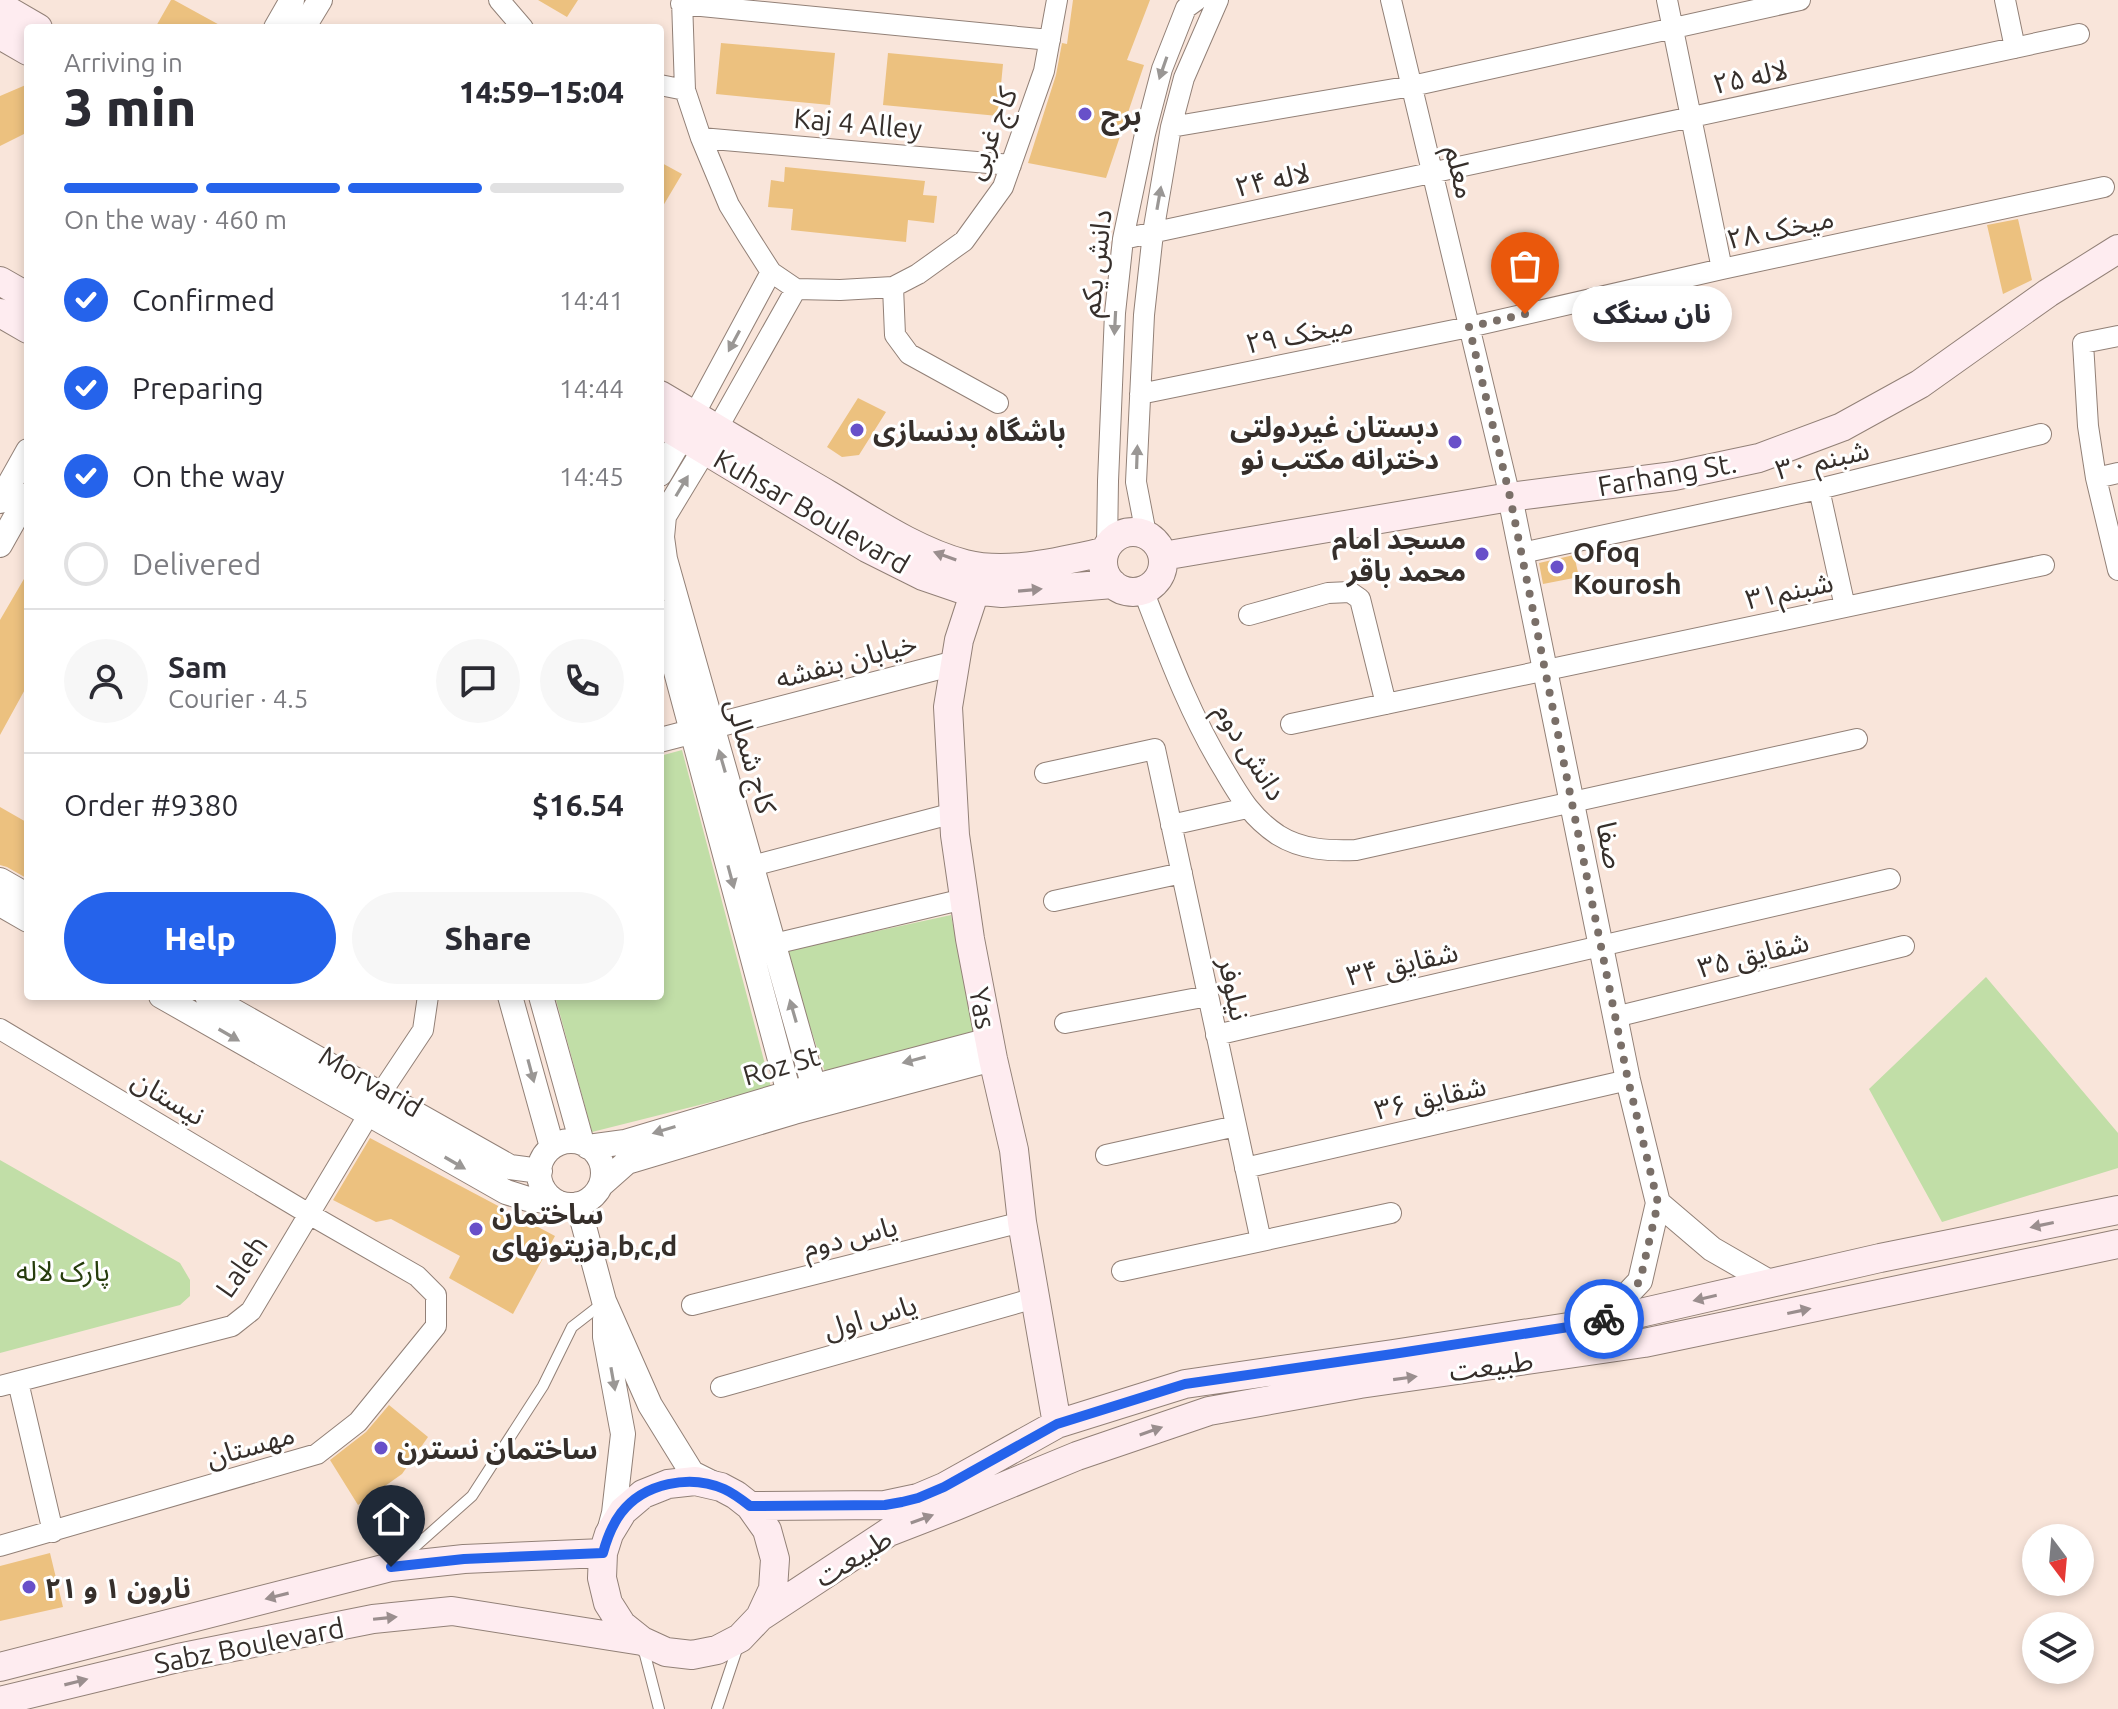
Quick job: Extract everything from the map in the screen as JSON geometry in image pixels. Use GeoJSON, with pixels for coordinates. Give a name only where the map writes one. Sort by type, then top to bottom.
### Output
{"type":"FeatureCollection","features":[{"type":"Feature","properties":{"kind":"main road"},"geometry":{"type":"LineString","coordinates":[[0,6],[31,24]]}},
{"type":"Feature","properties":{"kind":"main road"},"geometry":{"type":"LineString","coordinates":[[0,35],[24,49]]}},
{"type":"Feature","properties":{"kind":"main road","name":"Farhang St."},"geometry":{"type":"LineString","coordinates":[[1154,545],[1688,473],[1759,458],[1842,427],[1920,384],[2048,293],[2118,249]]}},
{"type":"Feature","properties":{"kind":"main road"},"geometry":{"type":"LineString","coordinates":[[0,281],[24,295]]}},
{"type":"Feature","properties":{"kind":"main road"},"geometry":{"type":"LineString","coordinates":[[0,313],[24,327]]}},
{"type":"Feature","properties":{"kind":"main road","name":"Kuhsar Boulevard"},"geometry":{"type":"LineString","coordinates":[[664,399],[692,430],[867,548],[923,576],[961,589],[1002,593],[1113,584]]}},
{"type":"Feature","properties":{"kind":"main road","name":"Kuhsar Boulevard"},"geometry":{"type":"LineString","coordinates":[[692,430],[933,552],[967,564],[1002,567],[1051,563],[1106,549]]}},
{"type":"Feature","properties":{"kind":"main road"},"geometry":{"type":"LineString","coordinates":[[1137,532],[1154,545],[1163,564],[1157,580],[1143,590],[1127,591],[1113,584],[1104,569],[1106,549],[1120,535],[1137,532]]}},
{"type":"Feature","properties":{"kind":"main road","name":"Yas"},"geometry":{"type":"LineString","coordinates":[[975,591],[959,640],[948,707],[954,813],[964,899],[991,1049],[1014,1150],[1022,1222],[1057,1424]]}},
{"type":"Feature","properties":{"kind":"main road","name":"طبیعت"},"geometry":{"type":"LineString","coordinates":[[750,1506],[885,1505],[918,1498],[944,1487],[1057,1424],[1185,1384],[1601,1322],[1880,1258],[2118,1210]]}},
{"type":"Feature","properties":{"kind":"main road","name":"طبیعت"},"geometry":{"type":"LineString","coordinates":[[760,1617],[889,1532],[1077,1456],[1209,1411],[1360,1384],[1644,1343],[2118,1244]]}},
{"type":"Feature","properties":{"kind":"main road"},"geometry":{"type":"LineString","coordinates":[[695,1481],[721,1487],[736,1495],[750,1506],[767,1530],[775,1559],[773,1589],[760,1617],[740,1638],[717,1650],[692,1655],[666,1652],[642,1641],[622,1625],[608,1603],[602,1578],[606,1543],[623,1511],[643,1494],[682,1482],[695,1481]]}},
{"type":"Feature","properties":{"kind":"main road","name":"Sabz Boulevard"},"geometry":{"type":"LineString","coordinates":[[0,1667],[391,1567],[606,1543]]}},
{"type":"Feature","properties":{"kind":"main road","name":"Sabz Boulevard"},"geometry":{"type":"LineString","coordinates":[[0,1701],[208,1652],[373,1619],[452,1611],[642,1641]]}},
{"type":"Feature","properties":{"kind":"street"},"geometry":{"type":"LineString","coordinates":[[278,24],[292,0]]}},
{"type":"Feature","properties":{"kind":"street"},"geometry":{"type":"LineString","coordinates":[[305,24],[320,0]]}},
{"type":"Feature","properties":{"kind":"street"},"geometry":{"type":"LineString","coordinates":[[499,0],[520,24]]}},
{"type":"Feature","properties":{"kind":"street","name":"کاج غربی"},"geometry":{"type":"LineString","coordinates":[[796,289],[893,287],[918,274],[964,241],[1003,187],[1044,71],[1057,0]]}},
{"type":"Feature","properties":{"kind":"street","name":"دانش یکم"},"geometry":{"type":"LineString","coordinates":[[1106,549],[1115,313],[1123,239],[1162,69],[1186,8],[1197,0]]}},
{"type":"Feature","properties":{"kind":"street","name":"دانش یکم"},"geometry":{"type":"LineString","coordinates":[[1154,545],[1136,482],[1144,315],[1153,233],[1171,127],[1184,78],[1218,0]]}},
{"type":"Feature","properties":{"kind":"street","name":"معلم"},"geometry":{"type":"LineString","coordinates":[[1391,0],[1510,497]]}},
{"type":"Feature","properties":{"kind":"street"},"geometry":{"type":"LineString","coordinates":[[1667,0],[1722,269]]}},
{"type":"Feature","properties":{"kind":"street"},"geometry":{"type":"LineString","coordinates":[[1171,127],[1412,86],[1800,0]]}},
{"type":"Feature","properties":{"kind":"street"},"geometry":{"type":"LineString","coordinates":[[2005,0],[2015,48]]}},
{"type":"Feature","properties":{"kind":"street"},"geometry":{"type":"LineString","coordinates":[[664,468],[796,289],[771,272],[729,205],[701,138],[685,90],[682,2],[1050,40]]}},
{"type":"Feature","properties":{"kind":"street","name":"لاله ۲۵"},"geometry":{"type":"LineString","coordinates":[[1432,173],[2079,34]]}},
{"type":"Feature","properties":{"kind":"street"},"geometry":{"type":"LineString","coordinates":[[664,86],[685,90]]}},
{"type":"Feature","properties":{"kind":"street","name":"Kaj 4 Alley"},"geometry":{"type":"LineString","coordinates":[[701,138],[1011,165]]}},
{"type":"Feature","properties":{"kind":"street","name":"لاله ۲۴"},"geometry":{"type":"LineString","coordinates":[[1123,239],[1432,173]]}},
{"type":"Feature","properties":{"kind":"street","name":"میخک ۲۸"},"geometry":{"type":"LineString","coordinates":[[1469,327],[2104,187]]}},
{"type":"Feature","properties":{"kind":"street"},"geometry":{"type":"LineString","coordinates":[[692,430],[771,272]]}},
{"type":"Feature","properties":{"kind":"street"},"geometry":{"type":"LineString","coordinates":[[893,287],[895,335],[909,354],[998,403]]}},
{"type":"Feature","properties":{"kind":"street","name":"میخک ۲۹"},"geometry":{"type":"LineString","coordinates":[[1140,394],[1469,327]]}},
{"type":"Feature","properties":{"kind":"street"},"geometry":{"type":"LineString","coordinates":[[2118,336],[2083,343],[2088,426],[2096,478],[2118,570]]}},
{"type":"Feature","properties":{"kind":"street","name":"کاج شمالی"},"geometry":{"type":"LineString","coordinates":[[664,516],[692,430]]}},
{"type":"Feature","properties":{"kind":"street","name":"شبنم ۳۰"},"geometry":{"type":"LineString","coordinates":[[1522,553],[1819,489],[2041,434]]}},
{"type":"Feature","properties":{"kind":"street"},"geometry":{"type":"LineString","coordinates":[[0,545],[14,517],[24,470]]}},
{"type":"Feature","properties":{"kind":"street"},"geometry":{"type":"LineString","coordinates":[[2096,478],[2118,473]]}},
{"type":"Feature","properties":{"kind":"street"},"geometry":{"type":"LineString","coordinates":[[1819,489],[1845,607]]}},
{"type":"Feature","properties":{"kind":"street","name":"صفا"},"geometry":{"type":"LineString","coordinates":[[1510,497],[1628,1080],[1658,1203]]}},
{"type":"Feature","properties":{"kind":"street","name":"کاج شمالی"},"geometry":{"type":"LineString","coordinates":[[664,552],[701,729],[792,1102]]}},
{"type":"Feature","properties":{"kind":"street","name":"شبنم۳۱"},"geometry":{"type":"LineString","coordinates":[[1291,724],[2044,565]]}},
{"type":"Feature","properties":{"kind":"street","name":"دانش دوم"},"geometry":{"type":"LineString","coordinates":[[1143,590],[1175,674],[1205,740],[1247,808],[1281,837],[1305,847],[1330,851],[1356,850],[1857,739]]}},
{"type":"Feature","properties":{"kind":"street"},"geometry":{"type":"LineString","coordinates":[[1249,615],[1328,593],[1350,592],[1360,599],[1386,704]]}},
{"type":"Feature","properties":{"kind":"street","name":"کاج شمالی"},"geometry":{"type":"LineString","coordinates":[[664,623],[752,866],[817,1096]]}},
{"type":"Feature","properties":{"kind":"street","name":"خیابان بنفشه"},"geometry":{"type":"LineString","coordinates":[[664,739],[955,663]]}},
{"type":"Feature","properties":{"kind":"street","name":"نیلوفر"},"geometry":{"type":"LineString","coordinates":[[1045,773],[1155,749],[1261,1241]]}},
{"type":"Feature","properties":{"kind":"street"},"geometry":{"type":"LineString","coordinates":[[1171,825],[1247,808]]}},
{"type":"Feature","properties":{"kind":"street"},"geometry":{"type":"LineString","coordinates":[[752,866],[954,813]]}},
{"type":"Feature","properties":{"kind":"street"},"geometry":{"type":"LineString","coordinates":[[1054,901],[1182,873]]}},
{"type":"Feature","properties":{"kind":"street","name":"شقایق ۳۴"},"geometry":{"type":"LineString","coordinates":[[1216,1035],[1890,879]]}},
{"type":"Feature","properties":{"kind":"street"},"geometry":{"type":"LineString","coordinates":[[0,880],[24,894]]}},
{"type":"Feature","properties":{"kind":"street"},"geometry":{"type":"LineString","coordinates":[[774,944],[964,899]]}},
{"type":"Feature","properties":{"kind":"street"},"geometry":{"type":"LineString","coordinates":[[0,904],[24,918]]}},
{"type":"Feature","properties":{"kind":"street","name":"شقایق ۳۵"},"geometry":{"type":"LineString","coordinates":[[1615,1017],[1904,946]]}},
{"type":"Feature","properties":{"kind":"street"},"geometry":{"type":"LineString","coordinates":[[1065,1023],[1208,996]]}},
{"type":"Feature","properties":{"kind":"street","name":"Morvarid"},"geometry":{"type":"LineString","coordinates":[[169,1000],[375,1104],[510,1167],[540,1171]]}},
{"type":"Feature","properties":{"kind":"street","name":"Morvarid"},"geometry":{"type":"LineString","coordinates":[[213,1000],[506,1192],[528,1199],[568,1203]]}},
{"type":"Feature","properties":{"kind":"street","name":"Laleh"},"geometry":{"type":"LineString","coordinates":[[9,1384],[232,1326],[251,1311],[423,1030],[428,1000]]}},
{"type":"Feature","properties":{"kind":"street"},"geometry":{"type":"LineString","coordinates":[[511,1000],[552,1147]]}},
{"type":"Feature","properties":{"kind":"street"},"geometry":{"type":"LineString","coordinates":[[542,1000],[585,1145]]}},
{"type":"Feature","properties":{"kind":"street","name":"نیستان"},"geometry":{"type":"LineString","coordinates":[[0,1029],[417,1276],[436,1295]]}},
{"type":"Feature","properties":{"kind":"street","name":"Roz St"},"geometry":{"type":"LineString","coordinates":[[585,1145],[625,1142],[817,1096],[991,1049]]}},
{"type":"Feature","properties":{"kind":"street","name":"شقایق ۳۶"},"geometry":{"type":"LineString","coordinates":[[1245,1168],[1628,1080]]}},
{"type":"Feature","properties":{"kind":"street","name":"Roz St"},"geometry":{"type":"LineString","coordinates":[[601,1185],[627,1162],[792,1102]]}},
{"type":"Feature","properties":{"kind":"street"},"geometry":{"type":"LineString","coordinates":[[1106,1155],[1236,1126]]}},
{"type":"Feature","properties":{"kind":"street"},"geometry":{"type":"LineString","coordinates":[[572,1141],[585,1145],[598,1155],[602,1165],[601,1185],[588,1200],[568,1203],[548,1195],[542,1186],[540,1171],[545,1155],[561,1143],[572,1141]]}},
{"type":"Feature","properties":{"kind":"street"},"geometry":{"type":"LineString","coordinates":[[568,1203],[604,1301],[650,1405],[692,1473],[721,1487]]}},
{"type":"Feature","properties":{"kind":"street"},"geometry":{"type":"LineString","coordinates":[[1601,1322],[1640,1281],[1658,1203],[1712,1249],[1771,1283]]}},
{"type":"Feature","properties":{"kind":"street"},"geometry":{"type":"LineString","coordinates":[[1122,1271],[1391,1213]]}},
{"type":"Feature","properties":{"kind":"street","name":"یاس دوم"},"geometry":{"type":"LineString","coordinates":[[692,1305],[1022,1222]]}},
{"type":"Feature","properties":{"kind":"street","name":"مهستان"},"geometry":{"type":"LineString","coordinates":[[0,1546],[317,1454],[358,1422],[436,1326],[436,1295]]}},
{"type":"Feature","properties":{"kind":"street","name":"یاس اول"},"geometry":{"type":"LineString","coordinates":[[721,1387],[1035,1298]]}},
{"type":"Feature","properties":{"kind":"street"},"geometry":{"type":"LineString","coordinates":[[604,1301],[605,1337],[623,1434],[614,1513],[606,1543]]}},
{"type":"Feature","properties":{"kind":"street"},"geometry":{"type":"LineString","coordinates":[[9,1384],[53,1532]]}},
{"type":"Feature","properties":{"kind":"lane"},"geometry":{"type":"LineString","coordinates":[[391,1567],[472,1496],[543,1386],[572,1327],[604,1301]]}},
{"type":"Feature","properties":{"kind":"lane"},"geometry":{"type":"LineString","coordinates":[[717,1709],[740,1638]]}},
{"type":"Feature","properties":{"kind":"lane"},"geometry":{"type":"LineString","coordinates":[[642,1641],[659,1709]]}},
{"type":"Feature","properties":{"kind":"green space"},"geometry":{"type":"Polygon","coordinates":[[[682,750],[771,1087],[592,1132],[556,1000],[664,1000],[664,755],[682,750]]]}},
{"type":"Feature","properties":{"kind":"green space"},"geometry":{"type":"Polygon","coordinates":[[[951,915],[975,1033],[825,1072],[785,951],[951,915]]]}},
{"type":"Feature","properties":{"kind":"green space"},"geometry":{"type":"Polygon","coordinates":[[[1986,977],[2118,1133],[2118,1168],[1942,1222],[1869,1089],[1986,977]]]}},
{"type":"Feature","properties":{"kind":"green space","name":"پارک لاله"},"geometry":{"type":"Polygon","coordinates":[[[0,1160],[180,1263],[190,1280],[190,1296],[180,1305],[0,1353],[0,1160]]]}},
{"type":"Feature","properties":{"kind":"building"},"geometry":{"type":"Polygon","coordinates":[[[171,0],[174,0],[218,24],[157,24],[171,0]]]}},
{"type":"Feature","properties":{"kind":"building"},"geometry":{"type":"Polygon","coordinates":[[[538,0],[578,0],[567,17],[538,0]]]}},
{"type":"Feature","properties":{"kind":"building","name":"برج"},"geometry":{"type":"Polygon","coordinates":[[[1073,0],[1150,0],[1127,60],[1144,65],[1106,178],[1028,163],[1056,75],[1062,43],[1067,44],[1073,0]]]}},
{"type":"Feature","properties":{"kind":"building"},"geometry":{"type":"Polygon","coordinates":[[[721,43],[835,53],[830,105],[716,94],[721,43]]]}},
{"type":"Feature","properties":{"kind":"building"},"geometry":{"type":"Polygon","coordinates":[[[888,53],[1003,64],[998,116],[883,105],[888,53]]]}},
{"type":"Feature","properties":{"kind":"building"},"geometry":{"type":"Polygon","coordinates":[[[24,86],[24,134],[0,146],[0,96],[24,86]]]}},
{"type":"Feature","properties":{"kind":"building"},"geometry":{"type":"Polygon","coordinates":[[[664,164],[682,174],[664,204],[664,164]]]}},
{"type":"Feature","properties":{"kind":"building"},"geometry":{"type":"Polygon","coordinates":[[[785,167],[925,181],[923,195],[937,196],[934,223],[908,220],[906,242],[791,230],[793,209],[768,207],[771,180],[784,182],[785,167]]]}},
{"type":"Feature","properties":{"kind":"building"},"geometry":{"type":"Polygon","coordinates":[[[2018,219],[2032,280],[2003,294],[1987,225],[2018,219]]]}},
{"type":"Feature","properties":{"kind":"building","name":"باشگاه بدنسازی"},"geometry":{"type":"Polygon","coordinates":[[[858,398],[886,412],[859,455],[842,457],[827,447],[858,398]]]}},
{"type":"Feature","properties":{"kind":"building","name":"Ofoq Kourosh"},"geometry":{"type":"Polygon","coordinates":[[[1574,555],[1579,577],[1543,584],[1539,563],[1574,555]]]}},
{"type":"Feature","properties":{"kind":"building"},"geometry":{"type":"Polygon","coordinates":[[[24,579],[24,691],[0,735],[0,620],[24,579]]]}},
{"type":"Feature","properties":{"kind":"building"},"geometry":{"type":"Polygon","coordinates":[[[0,807],[24,821],[24,877],[0,865],[0,807]]]}},
{"type":"Feature","properties":{"kind":"building","name":"ساختمان زیتونهایa,b,c,d"},"geometry":{"type":"Polygon","coordinates":[[[370,1138],[555,1236],[513,1314],[449,1278],[460,1256],[391,1219],[376,1222],[333,1200],[370,1138]]]}},
{"type":"Feature","properties":{"kind":"building","name":"ساختمان نسترن"},"geometry":{"type":"Polygon","coordinates":[[[389,1405],[428,1437],[402,1474],[358,1505],[330,1460],[366,1432],[389,1405]]]}},
{"type":"Feature","properties":{"kind":"building","name":"نارون ۱ و ۲۱"},"geometry":{"type":"Polygon","coordinates":[[[50,1553],[63,1607],[0,1621],[0,1566],[50,1553]]]}},
{"type":"Feature","properties":{"kind":"way so far"},"geometry":{"type":"LineString","coordinates":[[1525,314],[1469,327],[1510,497],[1628,1080],[1658,1203],[1640,1281],[1604,1319]]}},
{"type":"Feature","properties":{"kind":"place","name":"برج"},"geometry":{"type":"Point","coordinates":[1085,114]}},
{"type":"Feature","properties":{"kind":"place","name":"نان سنگک"},"geometry":{"type":"Point","coordinates":[1525,314]}},
{"type":"Feature","properties":{"kind":"place","name":"باشگاه بدنسازی"},"geometry":{"type":"Point","coordinates":[857,430]}},
{"type":"Feature","properties":{"kind":"place","name":"دبستان غیردولتی دخترانه مکتب نو"},"geometry":{"type":"Point","coordinates":[1455,442]}},
{"type":"Feature","properties":{"kind":"place","name":"مسجد امام محمد باقر"},"geometry":{"type":"Point","coordinates":[1482,554]}},
{"type":"Feature","properties":{"kind":"place","name":"Ofoq Kourosh"},"geometry":{"type":"Point","coordinates":[1557,567]}},
{"type":"Feature","properties":{"kind":"place","name":"ساختمان زیتونهایa,b,c,d"},"geometry":{"type":"Point","coordinates":[476,1229]}},
{"type":"Feature","properties":{"kind":"place","name":"ساختمان نسترن"},"geometry":{"type":"Point","coordinates":[381,1448]}},
{"type":"Feature","properties":{"kind":"place","name":"نارون ۱ و ۲۱"},"geometry":{"type":"Point","coordinates":[29,1587]}},
{"type":"Feature","properties":{"kind":"route"},"geometry":{"type":"LineString","coordinates":[[391,1567],[464,1559],[603,1553],[609,1534],[623,1511],[643,1494],[668,1484],[695,1481],[721,1487],[750,1506],[885,1505],[918,1498],[944,1487],[1057,1424],[1185,1384],[1601,1322],[1604,1319]]}}]}
